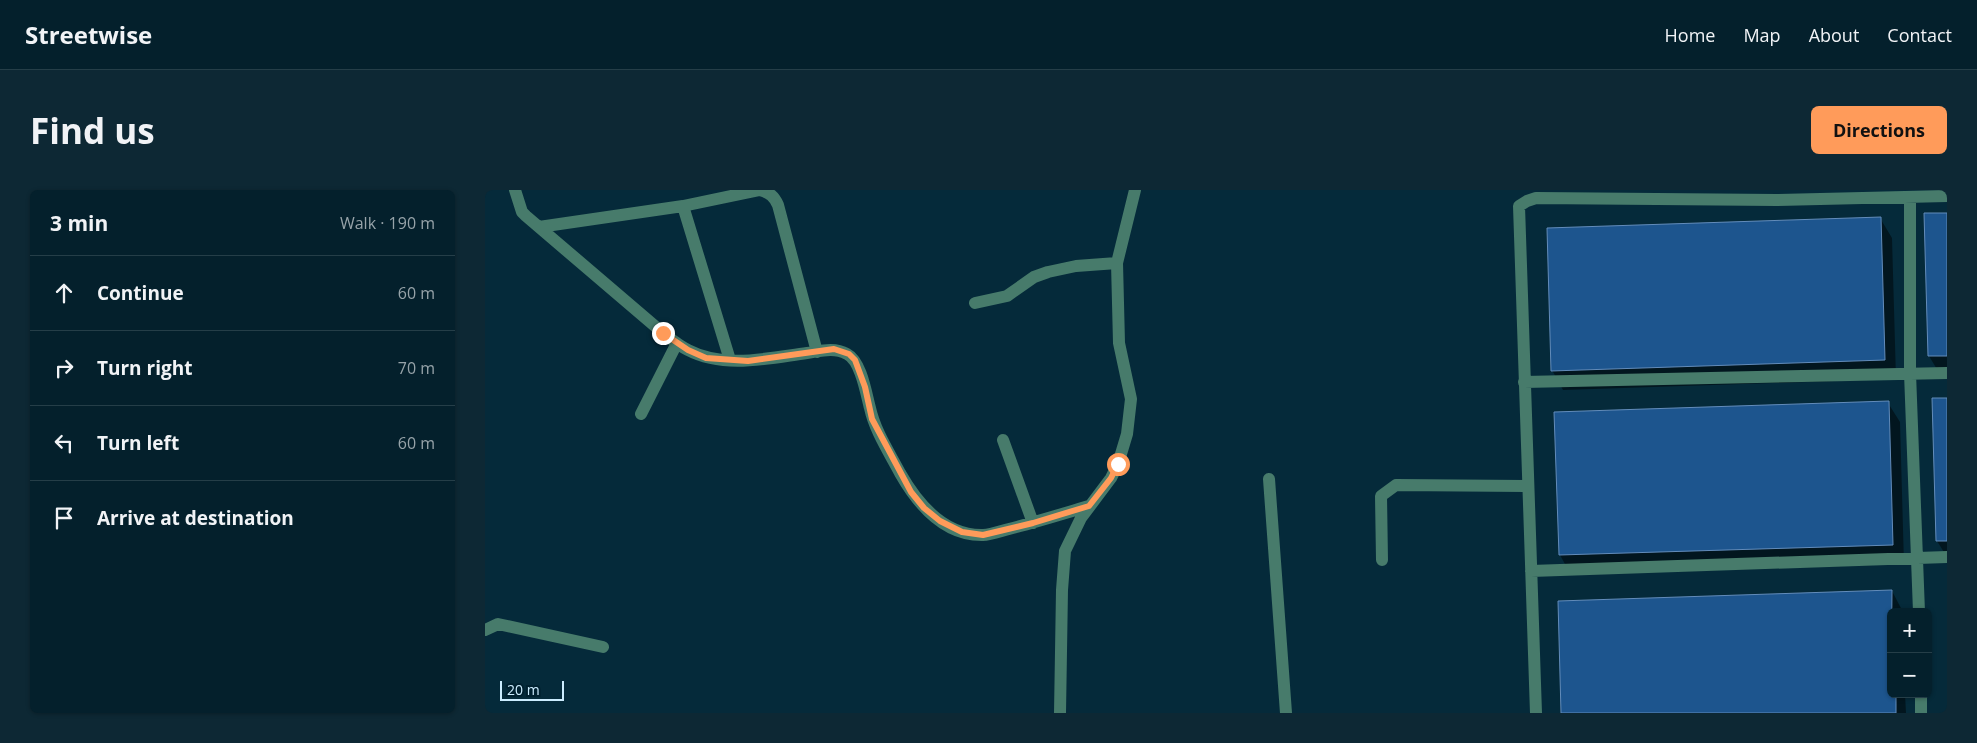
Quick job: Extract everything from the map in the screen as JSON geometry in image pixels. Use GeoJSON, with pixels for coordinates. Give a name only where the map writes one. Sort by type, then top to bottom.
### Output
{"type":"FeatureCollection","features":[{"type":"Feature","properties":{"kind":"street"},"geometry":{"type":"LineString","coordinates":[[515,190],[522,212],[663,333],[688,350],[706,358],[748,361],[834,349],[849,354],[855,360],[865,387],[872,419],[911,492],[924,508],[940,521],[962,532],[983,535],[1033,523],[1089,506]]}},
{"type":"Feature","properties":{"kind":"street"},"geometry":{"type":"LineString","coordinates":[[539,227],[683,206],[760,190],[768,192],[775,198],[817,352]]}},
{"type":"Feature","properties":{"kind":"street"},"geometry":{"type":"LineString","coordinates":[[1060,713],[1062,590],[1065,551],[1070,537],[1089,506],[1106,485],[1118,464],[1127,434],[1131,399],[1123,364],[1117,323],[1117,263],[1135,190]]}},
{"type":"Feature","properties":{"kind":"street"},"geometry":{"type":"LineString","coordinates":[[1536,713],[1519,206],[1536,198],[1777,195],[1947,196]]}},
{"type":"Feature","properties":{"kind":"street"},"geometry":{"type":"LineString","coordinates":[[1910,197],[1910,373],[1919,608]]}},
{"type":"Feature","properties":{"kind":"street"},"geometry":{"type":"LineString","coordinates":[[683,206],[730,360]]}},
{"type":"Feature","properties":{"kind":"street"},"geometry":{"type":"LineString","coordinates":[[975,304],[1007,296],[1034,277],[1048,272],[1076,266],[1117,263]]}},
{"type":"Feature","properties":{"kind":"street"},"geometry":{"type":"LineString","coordinates":[[641,414],[677,343]]}},
{"type":"Feature","properties":{"kind":"street"},"geometry":{"type":"LineString","coordinates":[[1524,382],[1947,373]]}},
{"type":"Feature","properties":{"kind":"street"},"geometry":{"type":"LineString","coordinates":[[1003,440],[1033,523]]}},
{"type":"Feature","properties":{"kind":"street"},"geometry":{"type":"LineString","coordinates":[[1269,478],[1286,713]]}},
{"type":"Feature","properties":{"kind":"street"},"geometry":{"type":"LineString","coordinates":[[1382,560],[1381,496],[1396,485],[1527,486]]}},
{"type":"Feature","properties":{"kind":"street"},"geometry":{"type":"LineString","coordinates":[[1531,571],[1947,557]]}},
{"type":"Feature","properties":{"kind":"street"},"geometry":{"type":"LineString","coordinates":[[485,630],[498,624],[603,647]]}},
{"type":"Feature","properties":{"kind":"street"},"geometry":{"type":"LineString","coordinates":[[1921,698],[1921,713]]}},
{"type":"Feature","properties":{"kind":"building"},"geometry":{"type":"Polygon","coordinates":[[[1924,213],[1947,213],[1947,356],[1928,356],[1924,213]]]}},
{"type":"Feature","properties":{"kind":"building"},"geometry":{"type":"Polygon","coordinates":[[[1881,217],[1885,360],[1551,371],[1547,228],[1881,217]]]}},
{"type":"Feature","properties":{"kind":"building"},"geometry":{"type":"Polygon","coordinates":[[[1932,398],[1947,398],[1947,541],[1936,541],[1932,398]]]}},
{"type":"Feature","properties":{"kind":"building"},"geometry":{"type":"Polygon","coordinates":[[[1889,401],[1893,545],[1559,555],[1554,412],[1889,401]]]}},
{"type":"Feature","properties":{"kind":"building"},"geometry":{"type":"Polygon","coordinates":[[[1892,590],[1892,608],[1887,608],[1887,698],[1896,698],[1896,713],[1561,713],[1558,601],[1892,590]]]}},
{"type":"Feature","properties":{"kind":"route"},"geometry":{"type":"LineString","coordinates":[[663,333],[688,350],[706,358],[748,361],[834,349],[849,354],[855,360],[865,387],[872,419],[911,492],[924,508],[940,521],[962,532],[983,535],[1033,523],[1089,506],[1111,478],[1118,464]]}}]}
